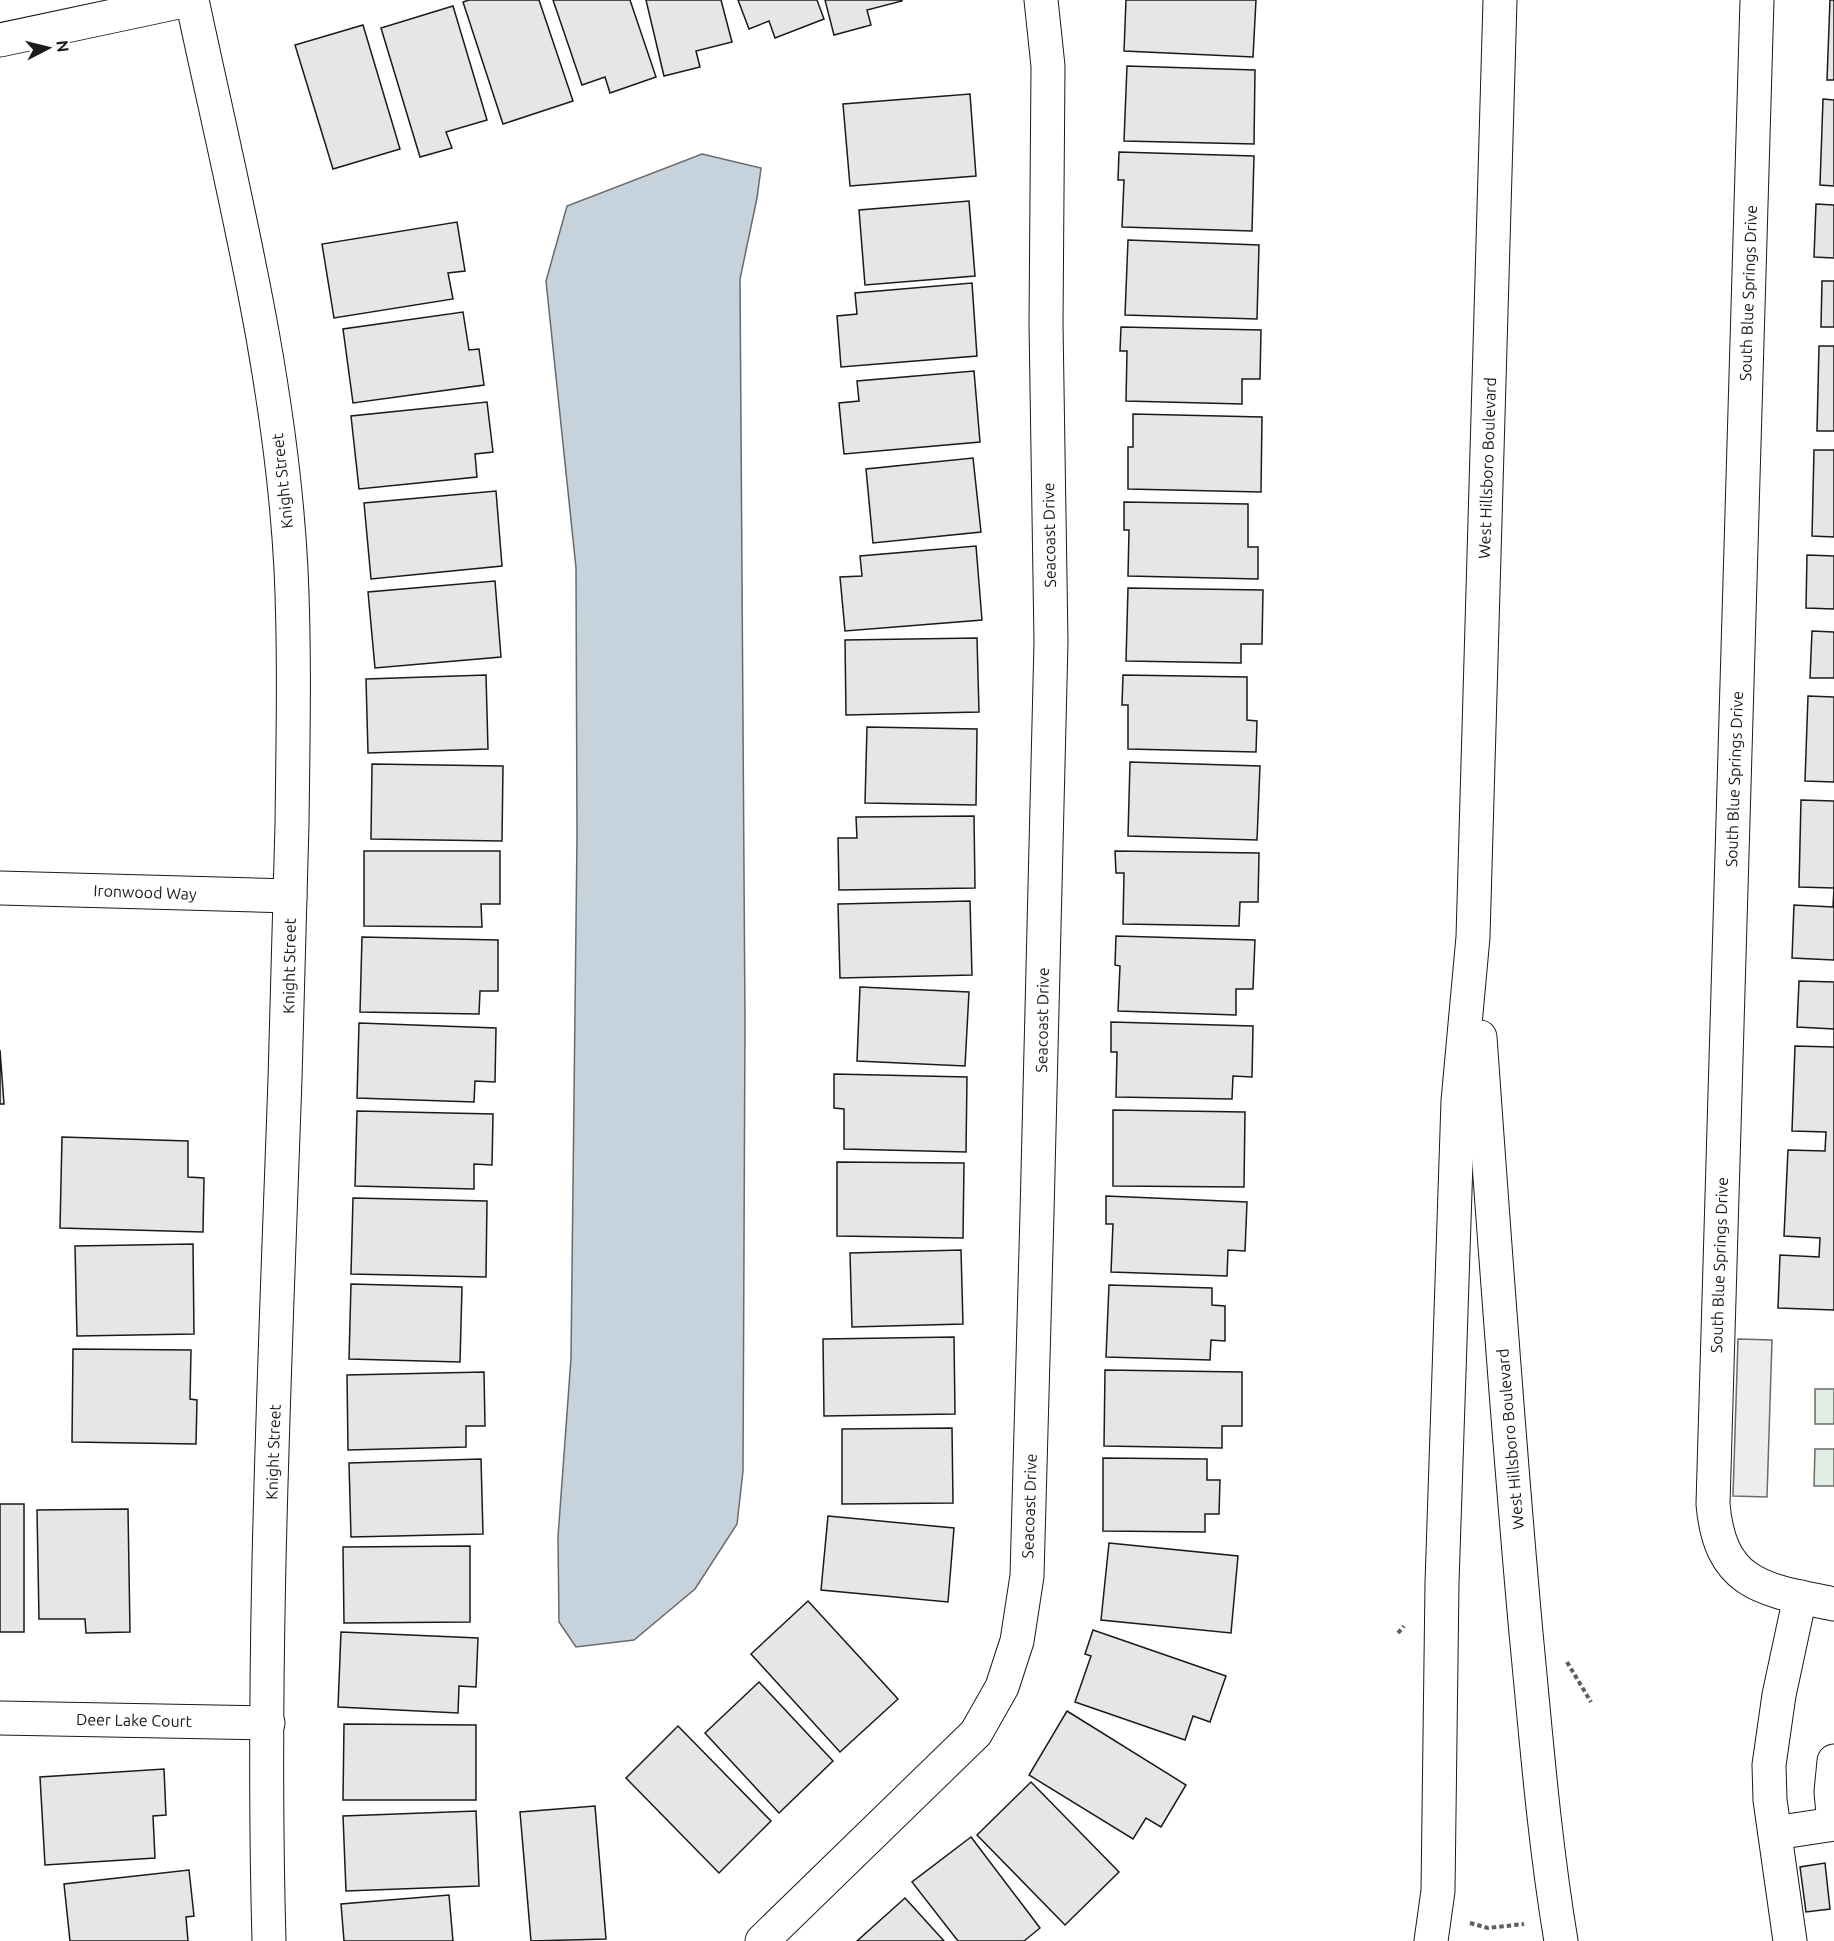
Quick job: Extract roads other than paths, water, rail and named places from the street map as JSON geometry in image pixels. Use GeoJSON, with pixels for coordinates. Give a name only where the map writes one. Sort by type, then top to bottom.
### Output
{"type":"FeatureCollection","features":[{"type":"Feature","properties":{"kind":"street"},"geometry":{"type":"LineString","coordinates":[[0,40],[190,0]]}},
{"type":"Feature","properties":{"kind":"street","name":"Knight Street"},"geometry":{"type":"LineString","coordinates":[[190,0],[255,294],[273,388],[291,566],[293,650],[290,896],[268,1624],[266,1830],[269,1941]]}},
{"type":"Feature","properties":{"kind":"street","name":"Seacoast Drive"},"geometry":{"type":"LineString","coordinates":[[762,1941],[976,1734],[1002,1687],[1017,1641],[1027,1564],[1051,642],[1046,323],[1048,66],[1041,0]]}},
{"type":"Feature","properties":{"kind":"street","name":"West Hillsboro Boulevard"},"geometry":{"type":"LineString","coordinates":[[1431,1941],[1437,1891],[1443,1571],[1458,1101],[1473,937],[1500,0]]}},
{"type":"Feature","properties":{"kind":"street","name":"South Blue Springs Drive"},"geometry":{"type":"LineString","coordinates":[[1757,0],[1713,1484],[1714,1521],[1718,1542],[1725,1556],[1736,1569],[1762,1586],[1800,1597]]}},
{"type":"Feature","properties":{"kind":"street","name":"Ironwood Way"},"geometry":{"type":"LineString","coordinates":[[0,888],[290,896]]}},
{"type":"Feature","properties":{"kind":"street","name":"West Hillsboro Boulevard"},"geometry":{"type":"LineString","coordinates":[[1473,937],[1496,1271],[1521,1575],[1544,1826],[1561,1941]]}},
{"type":"Feature","properties":{"kind":"street"},"geometry":{"type":"LineString","coordinates":[[1790,1941],[1769,1780],[1770,1742],[1800,1597],[1834,1604]]}},
{"type":"Feature","properties":{"kind":"street","name":"Deer Lake Court"},"geometry":{"type":"LineString","coordinates":[[0,1718],[268,1723]]}},
{"type":"Feature","properties":{"kind":"street"},"geometry":{"type":"LineString","coordinates":[[1775,1833],[1834,1824],[1831,1792],[1834,1761]]}}]}
